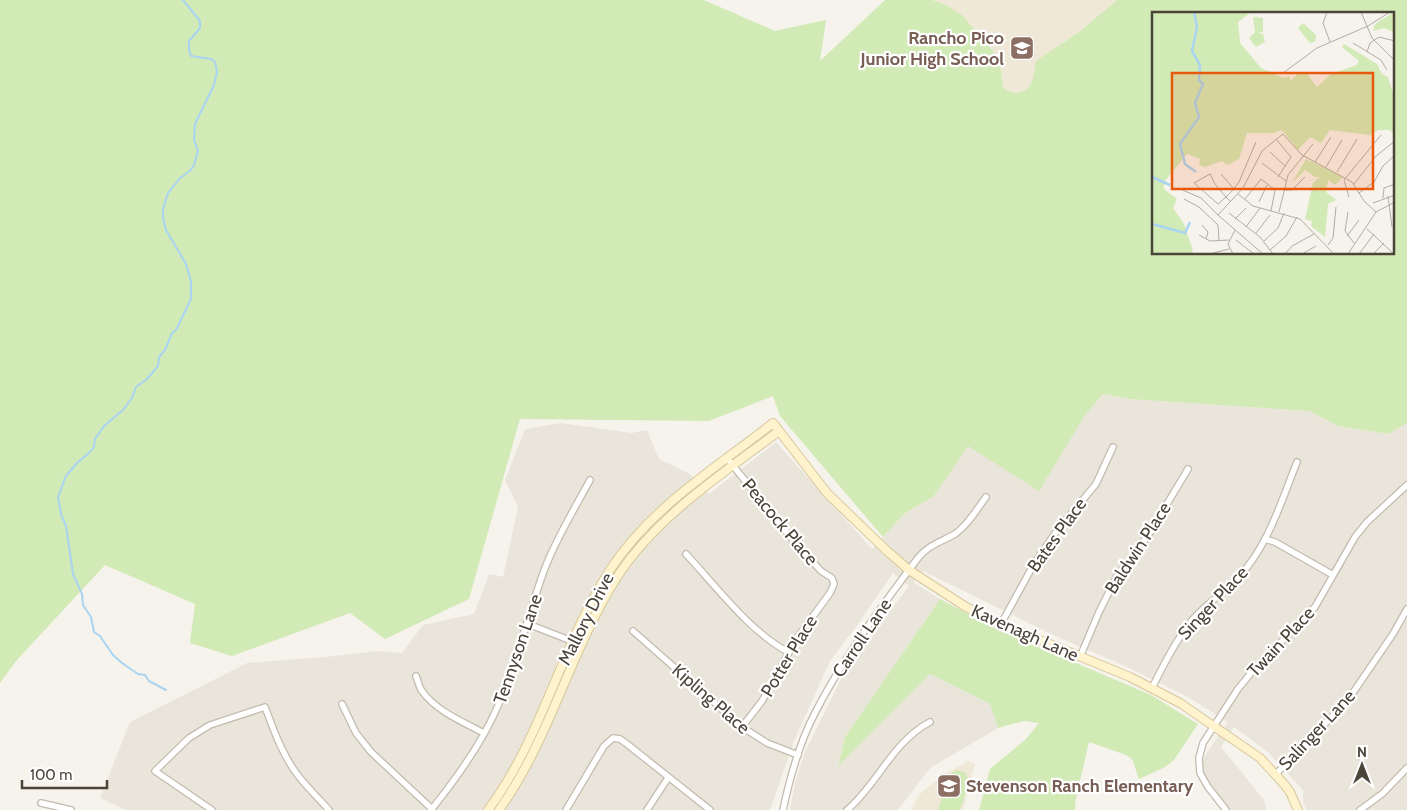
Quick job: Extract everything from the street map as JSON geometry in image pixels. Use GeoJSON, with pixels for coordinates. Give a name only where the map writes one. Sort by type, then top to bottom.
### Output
{"type":"FeatureCollection","features":[{"type":"Feature","properties":{"kind":"main road","name":"Kavenagh Lane"},"geometry":{"type":"LineString","coordinates":[[773,424],[827,493],[909,570],[966,606],[1001,624],[1130,677],[1180,703],[1260,758],[1290,792],[1298,810]]}},
{"type":"Feature","properties":{"kind":"main road","name":"Mallory Drive"},"geometry":{"type":"LineString","coordinates":[[488,810],[524,751],[589,606],[611,569],[631,542],[677,497],[773,424]]}},
{"type":"Feature","properties":{"kind":"main road"},"geometry":{"type":"LineString","coordinates":[[499,810],[536,747],[582,645],[607,594],[623,569],[641,545],[671,515],[779,431]]}},
{"type":"Feature","properties":{"kind":"street","name":"Bates Place"},"geometry":{"type":"LineString","coordinates":[[1001,624],[1035,562],[1056,532],[1096,484],[1114,447]]}},
{"type":"Feature","properties":{"kind":"street","name":"Peacock Place"},"geometry":{"type":"LineString","coordinates":[[728,459],[796,545],[821,571],[832,578],[834,584]]}},
{"type":"Feature","properties":{"kind":"street","name":"Singer Place"},"geometry":{"type":"LineString","coordinates":[[1152,688],[1170,651],[1194,619],[1240,577],[1250,564],[1265,539],[1297,462]]}},
{"type":"Feature","properties":{"kind":"street","name":"Baldwin Place"},"geometry":{"type":"LineString","coordinates":[[1080,657],[1117,576],[1149,534],[1188,469]]}},
{"type":"Feature","properties":{"kind":"street","name":"Tennyson Lane"},"geometry":{"type":"LineString","coordinates":[[431,810],[465,764],[496,710],[528,624],[545,568],[557,541],[590,480]]}},
{"type":"Feature","properties":{"kind":"street","name":"Twain Place"},"geometry":{"type":"LineString","coordinates":[[1226,810],[1203,780],[1199,766],[1200,750],[1238,689],[1251,672],[1315,607],[1355,537],[1367,522],[1407,485]]}},
{"type":"Feature","properties":{"kind":"street","name":"Carroll Lane"},"geometry":{"type":"LineString","coordinates":[[783,810],[798,755],[814,714],[841,667],[924,550],[964,527],[986,497]]}},
{"type":"Feature","properties":{"kind":"street"},"geometry":{"type":"LineString","coordinates":[[1265,539],[1275,542],[1334,575]]}},
{"type":"Feature","properties":{"kind":"street"},"geometry":{"type":"LineString","coordinates":[[686,554],[752,626],[788,652]]}},
{"type":"Feature","properties":{"kind":"street","name":"Potter Place"},"geometry":{"type":"LineString","coordinates":[[742,727],[762,701],[788,652],[830,593],[834,584]]}},
{"type":"Feature","properties":{"kind":"street","name":"Salinger Lane"},"geometry":{"type":"LineString","coordinates":[[1276,774],[1348,700],[1393,634],[1407,609]]}},
{"type":"Feature","properties":{"kind":"street"},"geometry":{"type":"LineString","coordinates":[[528,624],[582,645]]}},
{"type":"Feature","properties":{"kind":"street","name":"Kipling Place"},"geometry":{"type":"LineString","coordinates":[[632,631],[742,727],[767,743],[798,755]]}},
{"type":"Feature","properties":{"kind":"street"},"geometry":{"type":"LineString","coordinates":[[416,676],[422,690],[434,703],[448,714],[484,732]]}},
{"type":"Feature","properties":{"kind":"street"},"geometry":{"type":"LineString","coordinates":[[342,704],[356,733],[371,752],[431,810]]}},
{"type":"Feature","properties":{"kind":"street"},"geometry":{"type":"LineString","coordinates":[[212,810],[155,771],[189,738],[210,726],[265,707],[286,758],[299,777],[329,810]]}},
{"type":"Feature","properties":{"kind":"street"},"geometry":{"type":"LineString","coordinates":[[847,810],[905,740],[918,728],[930,722]]}},
{"type":"Feature","properties":{"kind":"street"},"geometry":{"type":"LineString","coordinates":[[566,810],[604,746],[613,738],[620,739],[627,744],[710,810]]}},
{"type":"Feature","properties":{"kind":"street"},"geometry":{"type":"LineString","coordinates":[[1360,810],[1382,794],[1407,768]]}},
{"type":"Feature","properties":{"kind":"street"},"geometry":{"type":"LineString","coordinates":[[647,810],[668,778]]}},
{"type":"Feature","properties":{"kind":"street"},"geometry":{"type":"LineString","coordinates":[[41,803],[71,810]]}},
{"type":"Feature","properties":{"kind":"shaded area","name":"Rancho Pico Junior High School"},"geometry":{"type":"Polygon","coordinates":[[[932,0],[1117,0],[1079,32],[1062,43],[1031,85],[1023,92],[1012,93],[1003,87],[1000,63],[994,52],[944,4],[932,0]]]}},
{"type":"Feature","properties":{"kind":"shaded area"},"geometry":{"type":"Polygon","coordinates":[[[1103,394],[1129,399],[1309,411],[1338,426],[1388,434],[1407,423],[1407,810],[1307,810],[1303,802],[1303,790],[1268,752],[1234,727],[1221,747],[1264,800],[1267,810],[1227,810],[1207,783],[1200,763],[1228,722],[1188,697],[1125,666],[1053,635],[923,571],[913,582],[940,599],[845,737],[838,764],[930,674],[990,704],[998,728],[930,768],[898,810],[790,810],[795,783],[805,752],[848,665],[909,586],[893,573],[830,661],[794,741],[770,810],[126,810],[100,798],[130,722],[247,663],[378,651],[402,653],[423,625],[474,614],[489,574],[503,577],[518,507],[505,480],[525,429],[561,423],[632,433],[647,430],[659,459],[690,474],[709,494],[776,442],[872,549],[904,514],[934,496],[968,446],[1085,415],[1103,394]]]}},
{"type":"Feature","properties":{"kind":"shaded area","name":"Stevenson Ranch Elementary"},"geometry":{"type":"Polygon","coordinates":[[[968,761],[975,764],[963,810],[911,810],[919,795],[940,777],[968,761]]]}},
{"type":"Feature","properties":{"kind":"green space"},"geometry":{"type":"Polygon","coordinates":[[[0,0],[704,0],[775,31],[826,20],[820,61],[885,0],[932,0],[944,4],[962,15],[994,52],[1000,63],[1003,87],[1012,93],[1025,90],[1031,83],[1036,61],[1079,32],[1117,0],[1407,0],[1407,423],[1388,434],[1338,426],[1309,411],[1129,399],[1103,394],[1085,415],[1039,491],[968,446],[934,496],[904,514],[883,537],[780,416],[773,396],[709,421],[520,419],[469,599],[385,639],[350,613],[232,656],[190,643],[195,604],[105,565],[16,661],[0,683],[0,0]]]}},
{"type":"Feature","properties":{"kind":"green space"},"geometry":{"type":"Polygon","coordinates":[[[940,599],[996,629],[1151,695],[1198,724],[1174,760],[1165,767],[1139,779],[1132,759],[1126,755],[1089,742],[1075,810],[979,810],[990,769],[1026,739],[1039,723],[1024,721],[998,728],[990,704],[930,674],[838,766],[845,737],[940,599]]]}},
{"type":"Feature","properties":{"kind":"green space"},"geometry":{"type":"Polygon","coordinates":[[[957,770],[966,773],[969,783],[960,810],[938,810],[949,775],[957,770]]]}},
{"type":"Feature","properties":{"kind":"waterway"},"geometry":{"type":"LineString","coordinates":[[166,690],[149,681],[145,675],[138,674],[122,663],[113,655],[100,636],[94,632],[91,617],[83,605],[82,594],[73,574],[66,526],[61,514],[58,497],[66,476],[94,447],[95,439],[104,426],[123,410],[132,398],[136,387],[147,379],[158,366],[159,357],[165,350],[191,299],[191,281],[186,264],[166,230],[163,209],[168,193],[194,165],[198,151],[194,140],[195,124],[214,85],[217,72],[215,62],[211,59],[191,56],[189,41],[200,28],[200,21],[183,0]]}},
{"type":"Feature","properties":{"kind":"place","name":"Rancho Pico Junior High School"},"geometry":{"type":"Point","coordinates":[1022,48]}},
{"type":"Feature","properties":{"kind":"place","name":"Stevenson Ranch Elementary"},"geometry":{"type":"Point","coordinates":[949,786]}}]}
